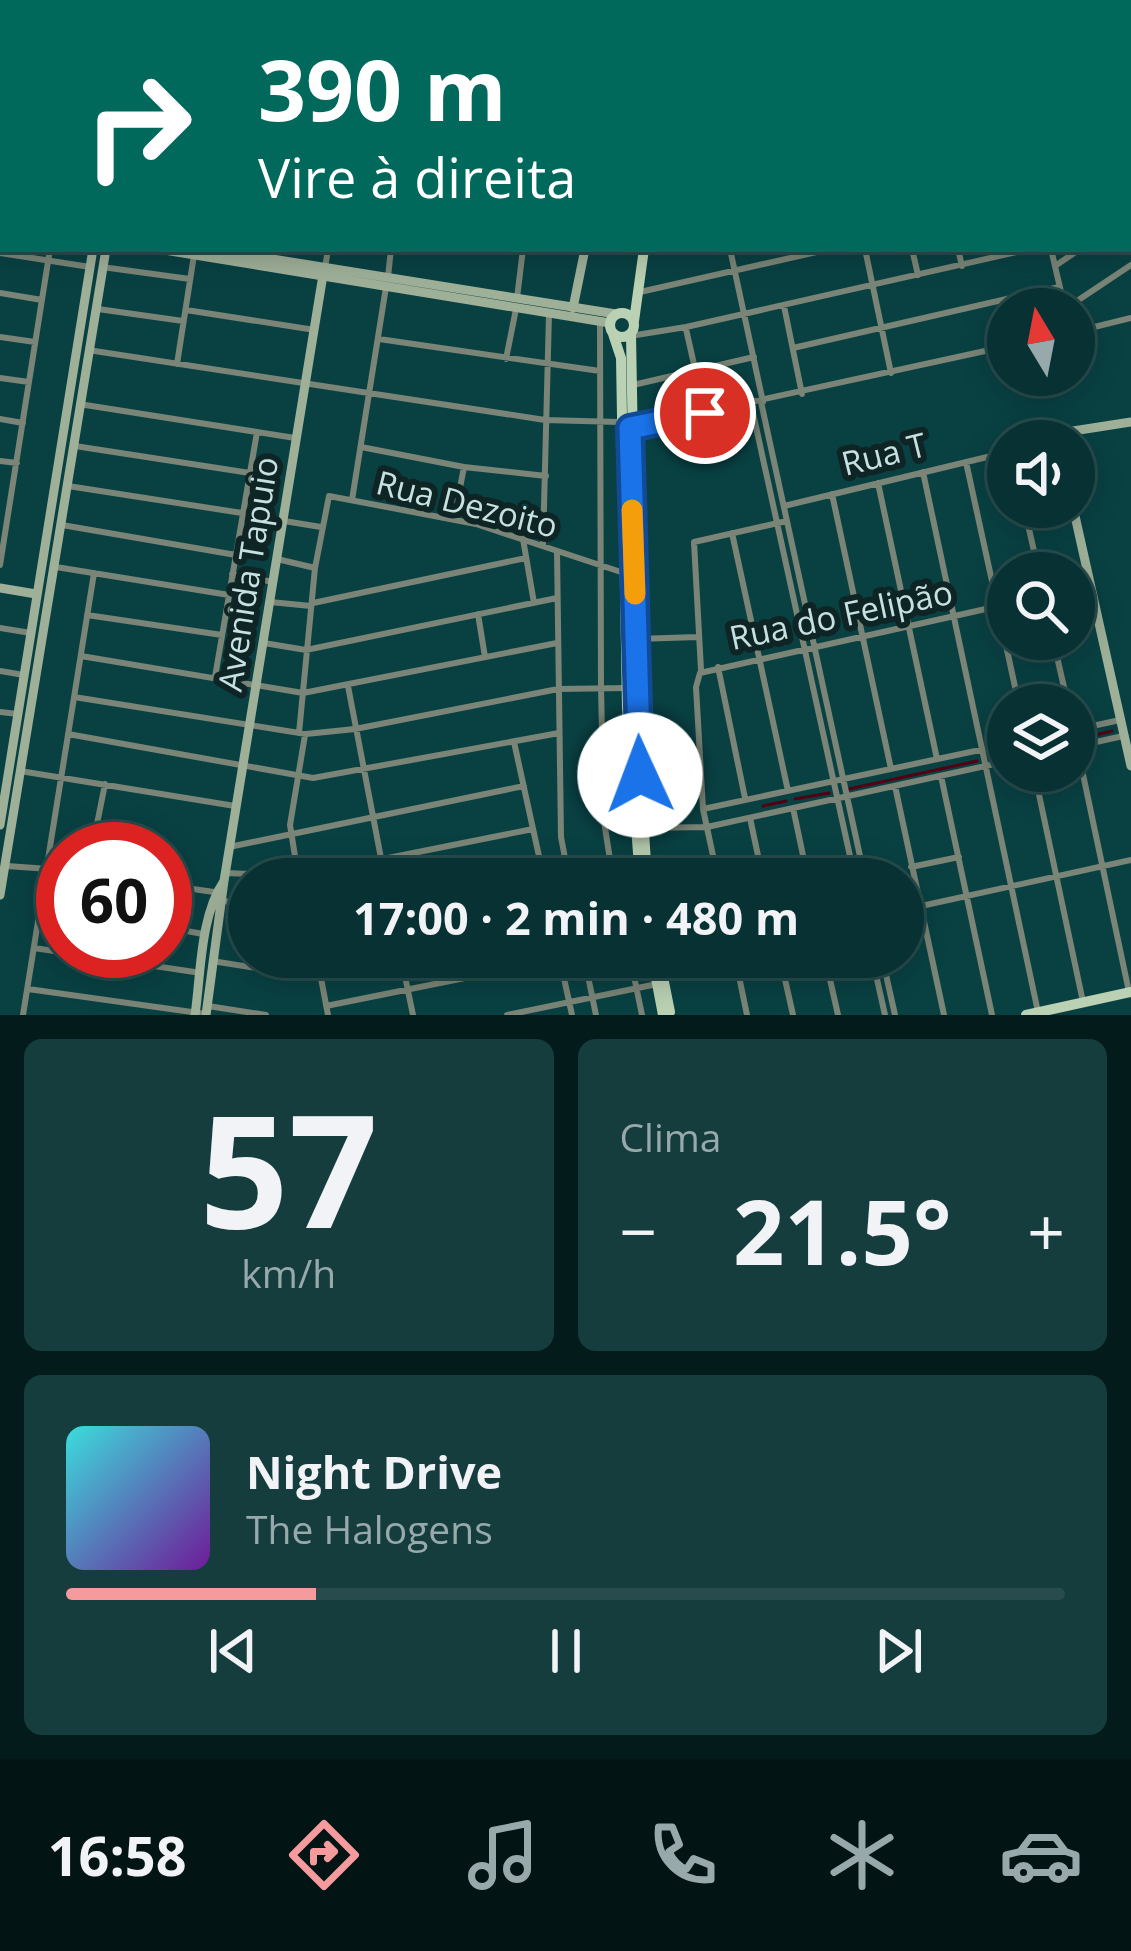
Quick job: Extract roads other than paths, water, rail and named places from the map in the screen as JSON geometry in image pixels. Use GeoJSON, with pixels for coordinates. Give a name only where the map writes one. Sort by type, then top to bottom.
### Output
{"type":"FeatureCollection","features":[{"type":"Feature","properties":{"kind":"main road"},"geometry":{"type":"LineString","coordinates":[[641,858],[626,688],[624,573],[625,425],[631,332],[643,252]]}},
{"type":"Feature","properties":{"kind":"main road"},"geometry":{"type":"LineString","coordinates":[[610,322],[628,315],[631,332]]}},
{"type":"Feature","properties":{"kind":"main road"},"geometry":{"type":"LineString","coordinates":[[610,322],[631,332]]}},
{"type":"Feature","properties":{"kind":"main road"},"geometry":{"type":"LineString","coordinates":[[610,322],[621,358],[643,858]]}},
{"type":"Feature","properties":{"kind":"main road"},"geometry":{"type":"LineString","coordinates":[[656,978],[667,1015]]}},
{"type":"Feature","properties":{"kind":"main road"},"geometry":{"type":"LineString","coordinates":[[659,978],[667,1015]]}},
{"type":"Feature","properties":{"kind":"main road"},"geometry":{"type":"LineString","coordinates":[[1032,1014],[1130,992]]}},
{"type":"Feature","properties":{"kind":"street"},"geometry":{"type":"LineString","coordinates":[[0,566],[49,252]]}},
{"type":"Feature","properties":{"kind":"street"},"geometry":{"type":"LineString","coordinates":[[0,895],[24,674],[45,606],[88,350],[94,308],[94,252]]}},
{"type":"Feature","properties":{"kind":"street"},"geometry":{"type":"LineString","coordinates":[[0,825],[20,771],[36,594],[96,267],[104,252]]}},
{"type":"Feature","properties":{"kind":"street"},"geometry":{"type":"LineString","coordinates":[[176,252],[573,310],[610,322],[600,370],[599,422],[604,820],[610,858]]}},
{"type":"Feature","properties":{"kind":"street"},"geometry":{"type":"LineString","coordinates":[[225,252],[318,271]]}},
{"type":"Feature","properties":{"kind":"street","name":"Avenida Tapuio"},"geometry":{"type":"LineString","coordinates":[[202,1012],[308,385],[318,271],[327,252]]}},
{"type":"Feature","properties":{"kind":"street"},"geometry":{"type":"LineString","coordinates":[[352,500],[392,252]]}},
{"type":"Feature","properties":{"kind":"street"},"geometry":{"type":"LineString","coordinates":[[506,359],[524,252]]}},
{"type":"Feature","properties":{"kind":"street"},"geometry":{"type":"LineString","coordinates":[[573,310],[584,252]]}},
{"type":"Feature","properties":{"kind":"street"},"geometry":{"type":"LineString","coordinates":[[731,252],[754,357],[773,508],[840,780]]}},
{"type":"Feature","properties":{"kind":"street"},"geometry":{"type":"LineString","coordinates":[[772,252],[774,262]]}},
{"type":"Feature","properties":{"kind":"street"},"geometry":{"type":"LineString","coordinates":[[636,292],[812,252]]}},
{"type":"Feature","properties":{"kind":"street"},"geometry":{"type":"LineString","coordinates":[[866,252],[891,374]]}},
{"type":"Feature","properties":{"kind":"street"},"geometry":{"type":"LineString","coordinates":[[913,252],[918,276]]}},
{"type":"Feature","properties":{"kind":"street"},"geometry":{"type":"LineString","coordinates":[[959,252],[962,266]]}},
{"type":"Feature","properties":{"kind":"street"},"geometry":{"type":"LineString","coordinates":[[631,332],[686,327],[962,266],[1005,252]]}},
{"type":"Feature","properties":{"kind":"street"},"geometry":{"type":"LineString","coordinates":[[793,348],[1059,287],[1052,252]]}},
{"type":"Feature","properties":{"kind":"street"},"geometry":{"type":"LineString","coordinates":[[1055,266],[1076,252]]}},
{"type":"Feature","properties":{"kind":"street"},"geometry":{"type":"LineString","coordinates":[[0,253],[190,279]]}},
{"type":"Feature","properties":{"kind":"street"},"geometry":{"type":"LineString","coordinates":[[177,364],[194,255]]}},
{"type":"Feature","properties":{"kind":"street"},"geometry":{"type":"LineString","coordinates":[[1095,289],[1131,265]]}},
{"type":"Feature","properties":{"kind":"street"},"geometry":{"type":"LineString","coordinates":[[0,293],[42,300]]}},
{"type":"Feature","properties":{"kind":"street"},"geometry":{"type":"LineString","coordinates":[[517,302],[573,310]]}},
{"type":"Feature","properties":{"kind":"street"},"geometry":{"type":"LineString","coordinates":[[784,306],[802,394]]}},
{"type":"Feature","properties":{"kind":"street"},"geometry":{"type":"LineString","coordinates":[[94,308],[183,321]]}},
{"type":"Feature","properties":{"kind":"street"},"geometry":{"type":"LineString","coordinates":[[186,310],[315,330]]}},
{"type":"Feature","properties":{"kind":"street"},"geometry":{"type":"LineString","coordinates":[[543,545],[549,310]]}},
{"type":"Feature","properties":{"kind":"street"},"geometry":{"type":"LineString","coordinates":[[1095,327],[1131,318]]}},
{"type":"Feature","properties":{"kind":"street"},"geometry":{"type":"LineString","coordinates":[[686,327],[705,413]]}},
{"type":"Feature","properties":{"kind":"street"},"geometry":{"type":"LineString","coordinates":[[0,337],[35,342]]}},
{"type":"Feature","properties":{"kind":"street"},"geometry":{"type":"LineString","coordinates":[[379,339],[600,370]]}},
{"type":"Feature","properties":{"kind":"street"},"geometry":{"type":"LineString","coordinates":[[88,350],[544,420],[625,425],[759,403],[987,351]]}},
{"type":"Feature","properties":{"kind":"street"},"geometry":{"type":"LineString","coordinates":[[629,386],[754,357]]}},
{"type":"Feature","properties":{"kind":"street"},"geometry":{"type":"LineString","coordinates":[[0,378],[29,382]]}},
{"type":"Feature","properties":{"kind":"street"},"geometry":{"type":"LineString","coordinates":[[759,403],[814,645],[852,858]]}},
{"type":"Feature","properties":{"kind":"street"},"geometry":{"type":"LineString","coordinates":[[79,404],[297,438]]}},
{"type":"Feature","properties":{"kind":"street"},"geometry":{"type":"LineString","coordinates":[[0,419],[23,423]]}},
{"type":"Feature","properties":{"kind":"street"},"geometry":{"type":"LineString","coordinates":[[1095,427],[1131,422]]}},
{"type":"Feature","properties":{"kind":"street"},"geometry":{"type":"LineString","coordinates":[[215,676],[256,432]]}},
{"type":"Feature","properties":{"kind":"street"},"geometry":{"type":"LineString","coordinates":[[72,445],[250,472]]}},
{"type":"Feature","properties":{"kind":"street"},"geometry":{"type":"LineString","coordinates":[[361,448],[546,476]]}},
{"type":"Feature","properties":{"kind":"street","name":"Rua T"},"geometry":{"type":"LineString","coordinates":[[773,508],[987,457]]}},
{"type":"Feature","properties":{"kind":"street"},"geometry":{"type":"LineString","coordinates":[[0,461],[17,464]]}},
{"type":"Feature","properties":{"kind":"street"},"geometry":{"type":"LineString","coordinates":[[966,462],[987,556]]}},
{"type":"Feature","properties":{"kind":"street"},"geometry":{"type":"LineString","coordinates":[[454,519],[464,466]]}},
{"type":"Feature","properties":{"kind":"street"},"geometry":{"type":"LineString","coordinates":[[642,828],[707,827],[987,766],[923,472]]}},
{"type":"Feature","properties":{"kind":"street"},"geometry":{"type":"LineString","coordinates":[[878,483],[937,759]]}},
{"type":"Feature","properties":{"kind":"street"},"geometry":{"type":"LineString","coordinates":[[64,485],[242,513]]}},
{"type":"Feature","properties":{"kind":"street"},"geometry":{"type":"LineString","coordinates":[[832,494],[891,769]]}},
{"type":"Feature","properties":{"kind":"street","name":"Rua Dezoito"},"geometry":{"type":"LineString","coordinates":[[321,527],[328,498],[352,500],[454,519],[624,573]]}},
{"type":"Feature","properties":{"kind":"street"},"geometry":{"type":"LineString","coordinates":[[0,502],[10,503]]}},
{"type":"Feature","properties":{"kind":"street"},"geometry":{"type":"LineString","coordinates":[[284,521],[321,527],[290,835],[294,858]]}},
{"type":"Feature","properties":{"kind":"street"},"geometry":{"type":"LineString","coordinates":[[702,671],[692,547],[698,540],[787,521]]}},
{"type":"Feature","properties":{"kind":"street"},"geometry":{"type":"LineString","coordinates":[[59,525],[236,555]]}},
{"type":"Feature","properties":{"kind":"street"},"geometry":{"type":"LineString","coordinates":[[732,533],[788,791]]}},
{"type":"Feature","properties":{"kind":"street"},"geometry":{"type":"LineString","coordinates":[[523,539],[534,603]]}},
{"type":"Feature","properties":{"kind":"street"},"geometry":{"type":"LineString","coordinates":[[557,551],[564,858]]}},
{"type":"Feature","properties":{"kind":"street"},"geometry":{"type":"LineString","coordinates":[[270,602],[311,604],[526,558]]}},
{"type":"Feature","properties":{"kind":"street"},"geometry":{"type":"LineString","coordinates":[[277,559],[316,568]]}},
{"type":"Feature","properties":{"kind":"street"},"geometry":{"type":"LineString","coordinates":[[52,566],[229,595]]}},
{"type":"Feature","properties":{"kind":"street"},"geometry":{"type":"LineString","coordinates":[[54,822],[94,573]]}},
{"type":"Feature","properties":{"kind":"street"},"geometry":{"type":"LineString","coordinates":[[232,574],[273,582]]}},
{"type":"Feature","properties":{"kind":"street"},"geometry":{"type":"LineString","coordinates":[[0,588],[36,594],[45,606]]}},
{"type":"Feature","properties":{"kind":"street"},"geometry":{"type":"LineString","coordinates":[[264,643],[306,650],[557,598]]}},
{"type":"Feature","properties":{"kind":"street"},"geometry":{"type":"LineString","coordinates":[[1095,600],[1131,766]]}},
{"type":"Feature","properties":{"kind":"street","name":"Rua do Felipão"},"geometry":{"type":"LineString","coordinates":[[703,809],[696,687],[702,671],[987,608]]}},
{"type":"Feature","properties":{"kind":"street"},"geometry":{"type":"LineString","coordinates":[[88,614],[222,635]]}},
{"type":"Feature","properties":{"kind":"street"},"geometry":{"type":"LineString","coordinates":[[478,614],[485,657]]}},
{"type":"Feature","properties":{"kind":"street"},"geometry":{"type":"LineString","coordinates":[[0,628],[31,633]]}},
{"type":"Feature","properties":{"kind":"street"},"geometry":{"type":"LineString","coordinates":[[636,639],[698,637]]}},
{"type":"Feature","properties":{"kind":"street"},"geometry":{"type":"LineString","coordinates":[[81,656],[303,693],[557,643]]}},
{"type":"Feature","properties":{"kind":"street"},"geometry":{"type":"LineString","coordinates":[[718,667],[746,800]]}},
{"type":"Feature","properties":{"kind":"street"},"geometry":{"type":"LineString","coordinates":[[0,670],[24,674]]}},
{"type":"Feature","properties":{"kind":"street"},"geometry":{"type":"LineString","coordinates":[[348,686],[381,858]]}},
{"type":"Feature","properties":{"kind":"street"},"geometry":{"type":"LineString","coordinates":[[74,697],[302,734],[356,729],[557,689],[626,688]]}},
{"type":"Feature","properties":{"kind":"street"},"geometry":{"type":"LineString","coordinates":[[0,712],[18,714]]}},
{"type":"Feature","properties":{"kind":"street"},"geometry":{"type":"LineString","coordinates":[[1095,725],[1120,720]]}},
{"type":"Feature","properties":{"kind":"street"},"geometry":{"type":"LineString","coordinates":[[68,734],[328,778],[559,733]]}},
{"type":"Feature","properties":{"kind":"street"},"geometry":{"type":"LineString","coordinates":[[1095,743],[1124,736]]}},
{"type":"Feature","properties":{"kind":"street"},"geometry":{"type":"LineString","coordinates":[[514,741],[539,858]]}},
{"type":"Feature","properties":{"kind":"street"},"geometry":{"type":"LineString","coordinates":[[714,858],[703,809],[987,748]]}},
{"type":"Feature","properties":{"kind":"street"},"geometry":{"type":"LineString","coordinates":[[20,771],[237,806]]}},
{"type":"Feature","properties":{"kind":"street"},"geometry":{"type":"LineString","coordinates":[[941,776],[992,1015]]}},
{"type":"Feature","properties":{"kind":"street"},"geometry":{"type":"LineString","coordinates":[[97,822],[105,784]]}},
{"type":"Feature","properties":{"kind":"street"},"geometry":{"type":"LineString","coordinates":[[230,847],[524,786]]}},
{"type":"Feature","properties":{"kind":"street"},"geometry":{"type":"LineString","coordinates":[[895,786],[909,858]]}},
{"type":"Feature","properties":{"kind":"street"},"geometry":{"type":"LineString","coordinates":[[992,792],[1032,1014]]}},
{"type":"Feature","properties":{"kind":"street"},"geometry":{"type":"LineString","coordinates":[[1039,792],[1083,1002]]}},
{"type":"Feature","properties":{"kind":"street"},"geometry":{"type":"LineString","coordinates":[[1085,792],[1130,992]]}},
{"type":"Feature","properties":{"kind":"street"},"geometry":{"type":"LineString","coordinates":[[843,797],[859,858]]}},
{"type":"Feature","properties":{"kind":"street"},"geometry":{"type":"LineString","coordinates":[[793,808],[804,858]]}},
{"type":"Feature","properties":{"kind":"street"},"geometry":{"type":"LineString","coordinates":[[750,818],[759,858]]}},
{"type":"Feature","properties":{"kind":"street"},"geometry":{"type":"LineString","coordinates":[[391,858],[533,829]]}},
{"type":"Feature","properties":{"kind":"street"},"geometry":{"type":"LineString","coordinates":[[924,864],[959,857]]}},
{"type":"Feature","properties":{"kind":"street"},"geometry":{"type":"LineString","coordinates":[[924,905],[1131,860]]}},
{"type":"Feature","properties":{"kind":"street"},"geometry":{"type":"LineString","coordinates":[[2,866],[36,867]]}},
{"type":"Feature","properties":{"kind":"street"},"geometry":{"type":"LineString","coordinates":[[192,890],[228,898]]}},
{"type":"Feature","properties":{"kind":"street","name":"Avenida Tapuio"},"geometry":{"type":"LineString","coordinates":[[202,1012],[201,973],[209,961],[207,934],[222,896]]}},
{"type":"Feature","properties":{"kind":"street"},"geometry":{"type":"LineString","coordinates":[[924,924],[944,1015]]}},
{"type":"Feature","properties":{"kind":"street"},"geometry":{"type":"LineString","coordinates":[[192,932],[207,934]]}},
{"type":"Feature","properties":{"kind":"street"},"geometry":{"type":"LineString","coordinates":[[23,1015],[36,936]]}},
{"type":"Feature","properties":{"kind":"street"},"geometry":{"type":"LineString","coordinates":[[34,948],[201,973]]}},
{"type":"Feature","properties":{"kind":"street"},"geometry":{"type":"LineString","coordinates":[[209,961],[228,964]]}},
{"type":"Feature","properties":{"kind":"street"},"geometry":{"type":"LineString","coordinates":[[320,978],[327,1010],[465,978]]}},
{"type":"Feature","properties":{"kind":"street"},"geometry":{"type":"LineString","coordinates":[[405,978],[413,1015]]}},
{"type":"Feature","properties":{"kind":"street"},"geometry":{"type":"LineString","coordinates":[[564,978],[572,1015]]}},
{"type":"Feature","properties":{"kind":"street"},"geometry":{"type":"LineString","coordinates":[[589,978],[596,1015]]}},
{"type":"Feature","properties":{"kind":"street"},"geometry":{"type":"LineString","coordinates":[[634,978],[642,1015]]}},
{"type":"Feature","properties":{"kind":"street"},"geometry":{"type":"LineString","coordinates":[[740,978],[748,1015]]}},
{"type":"Feature","properties":{"kind":"street"},"geometry":{"type":"LineString","coordinates":[[785,978],[793,1015]]}},
{"type":"Feature","properties":{"kind":"street"},"geometry":{"type":"LineString","coordinates":[[830,978],[838,1015]]}},
{"type":"Feature","properties":{"kind":"street"},"geometry":{"type":"LineString","coordinates":[[879,978],[890,1015]]}},
{"type":"Feature","properties":{"kind":"street"},"geometry":{"type":"LineString","coordinates":[[885,978],[890,1015]]}},
{"type":"Feature","properties":{"kind":"street"},"geometry":{"type":"LineString","coordinates":[[507,1015],[656,984]]}},
{"type":"Feature","properties":{"kind":"street"},"geometry":{"type":"LineString","coordinates":[[28,989],[202,1012],[266,1015]]}},
{"type":"Feature","properties":{"kind":"waterway"},"geometry":{"type":"LineString","coordinates":[[1095,735],[1112,731]]}},
{"type":"Feature","properties":{"kind":"waterway"},"geometry":{"type":"LineString","coordinates":[[849,789],[977,761]]}},
{"type":"Feature","properties":{"kind":"waterway"},"geometry":{"type":"LineString","coordinates":[[795,799],[829,793]]}},
{"type":"Feature","properties":{"kind":"waterway"},"geometry":{"type":"LineString","coordinates":[[763,806],[786,801]]}}]}
